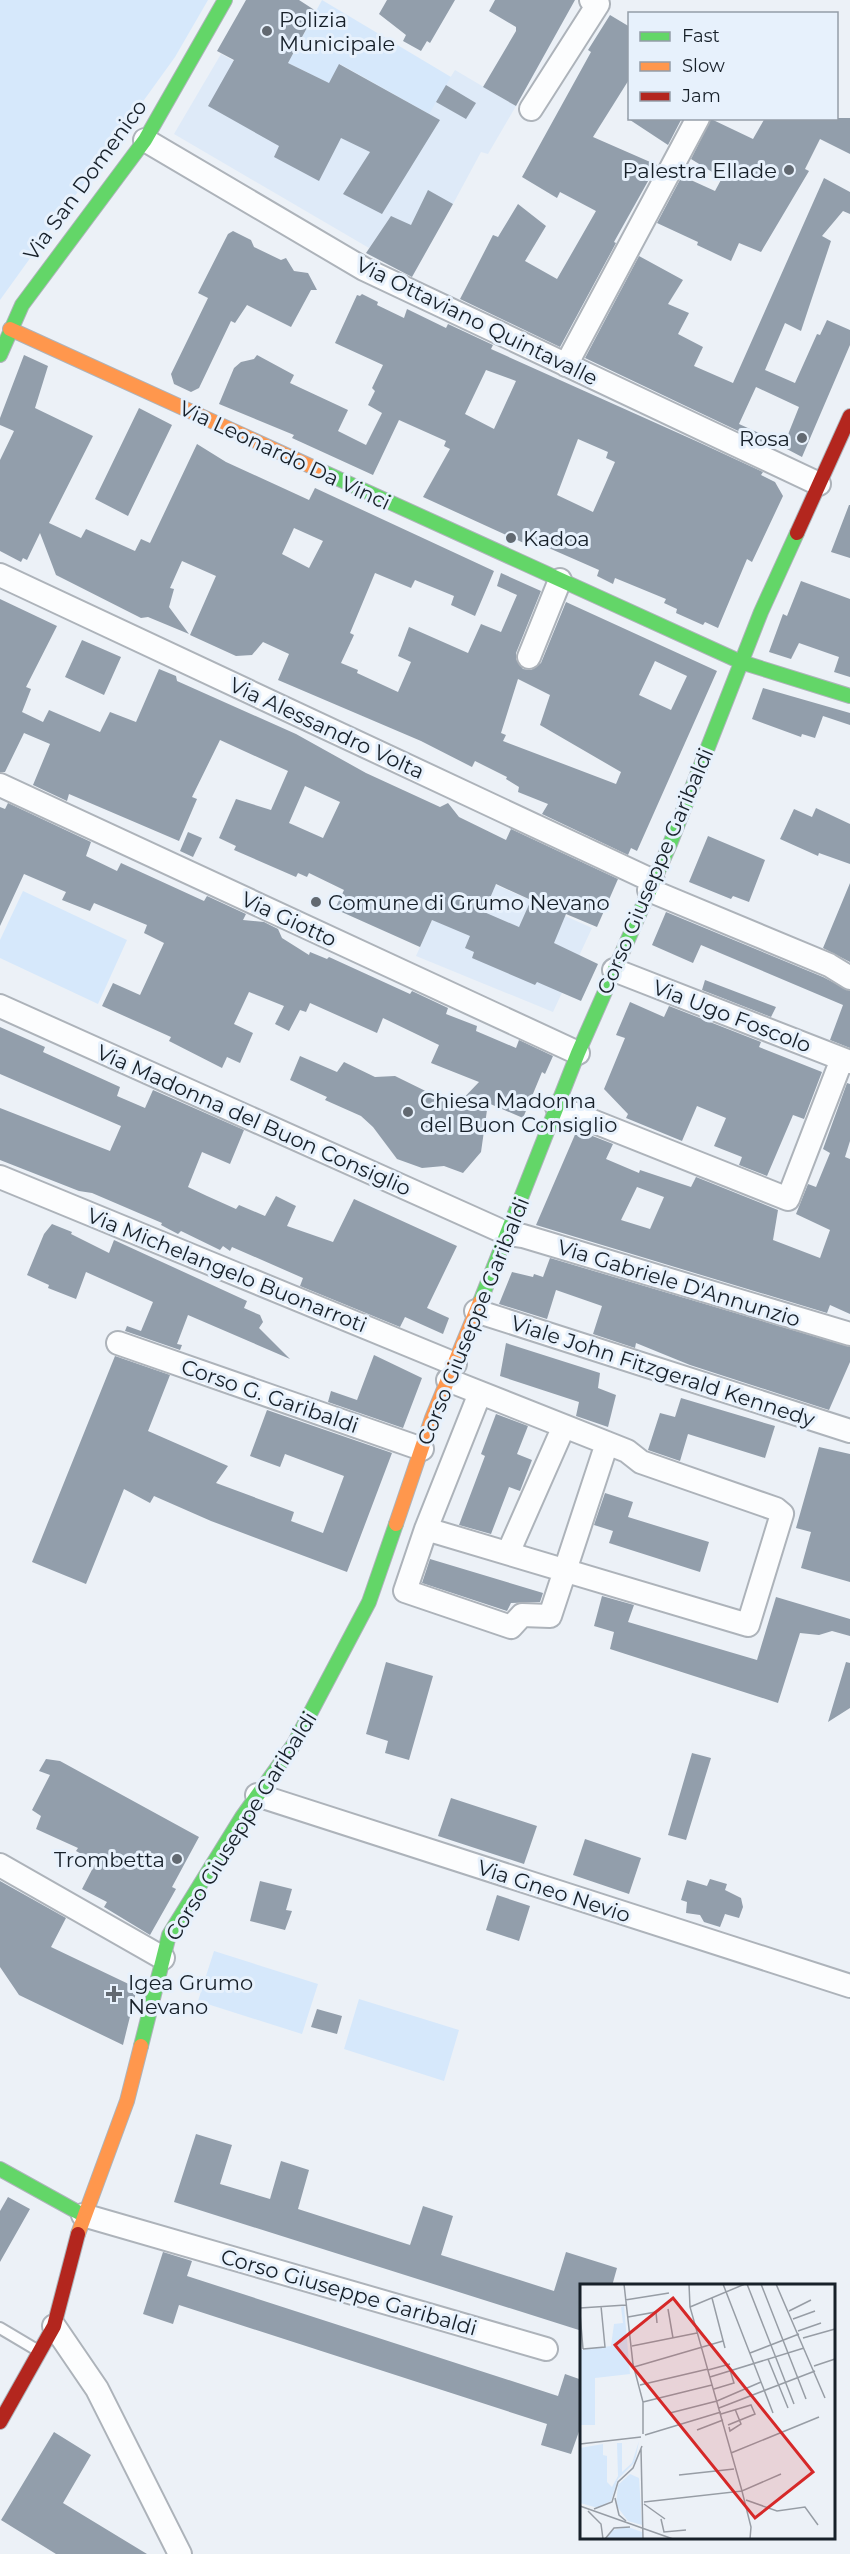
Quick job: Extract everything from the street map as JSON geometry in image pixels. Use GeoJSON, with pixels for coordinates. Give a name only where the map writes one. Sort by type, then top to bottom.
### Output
{"type":"FeatureCollection","features":[{"type":"Feature","properties":{"kind":"street","name":"Via San Domenico"},"geometry":{"type":"LineString","coordinates":[[4,343],[43,275],[151,143],[225,0]]}},
{"type":"Feature","properties":{"kind":"street"},"geometry":{"type":"LineString","coordinates":[[531,109],[598,4],[591,0]]}},
{"type":"Feature","properties":{"kind":"street"},"geometry":{"type":"LineString","coordinates":[[566,365],[697,120]]}},
{"type":"Feature","properties":{"kind":"street","name":"Via Ottaviano Quintavalle"},"geometry":{"type":"LineString","coordinates":[[151,143],[364,269],[819,484]]}},
{"type":"Feature","properties":{"kind":"street","name":"Via Leonardo Da Vinci"},"geometry":{"type":"LineString","coordinates":[[4,343],[560,580],[735,659],[850,696]]}},
{"type":"Feature","properties":{"kind":"street","name":"Corso Giuseppe Garibaldi"},"geometry":{"type":"LineString","coordinates":[[0,2422],[54,2326],[83,2215],[127,2101],[169,1935],[257,1795],[294,1744],[369,1602],[451,1372],[508,1234],[578,1053],[651,886],[735,659],[850,416]]}},
{"type":"Feature","properties":{"kind":"street","name":"Via Alessandro Volta"},"geometry":{"type":"LineString","coordinates":[[0,575],[651,886],[829,965],[850,978]]}},
{"type":"Feature","properties":{"kind":"street"},"geometry":{"type":"LineString","coordinates":[[529,657],[560,580]]}},
{"type":"Feature","properties":{"kind":"street","name":"Via Giotto"},"geometry":{"type":"LineString","coordinates":[[0,785],[578,1053]]}},
{"type":"Feature","properties":{"kind":"street","name":"Via Ugo Foscolo"},"geometry":{"type":"LineString","coordinates":[[614,970],[846,1061]]}},
{"type":"Feature","properties":{"kind":"street","name":"Via Madonna del Buon Consiglio"},"geometry":{"type":"LineString","coordinates":[[0,1006],[508,1234]]}},
{"type":"Feature","properties":{"kind":"street"},"geometry":{"type":"LineString","coordinates":[[557,1107],[788,1199],[846,1061]]}},
{"type":"Feature","properties":{"kind":"street","name":"Via Michelangelo Buonarroti"},"geometry":{"type":"LineString","coordinates":[[0,1177],[451,1372],[480,1393],[627,1451],[641,1462],[776,1509],[782,1514],[748,1625],[566,1570]]}},
{"type":"Feature","properties":{"kind":"street","name":"Via Gabriele D'Annunzio"},"geometry":{"type":"LineString","coordinates":[[508,1234],[523,1236],[850,1334]]}},
{"type":"Feature","properties":{"kind":"street","name":"Viale John Fitzgerald Kennedy"},"geometry":{"type":"LineString","coordinates":[[476,1311],[850,1431]]}},
{"type":"Feature","properties":{"kind":"street","name":"Corso G. Garibaldi"},"geometry":{"type":"LineString","coordinates":[[118,1342],[422,1449]]}},
{"type":"Feature","properties":{"kind":"street"},"geometry":{"type":"LineString","coordinates":[[480,1393],[426,1528],[405,1591],[511,1627],[522,1615],[550,1616],[607,1443]]}},
{"type":"Feature","properties":{"kind":"street"},"geometry":{"type":"LineString","coordinates":[[508,1553],[564,1426]]}},
{"type":"Feature","properties":{"kind":"street"},"geometry":{"type":"LineString","coordinates":[[426,1528],[566,1570]]}},
{"type":"Feature","properties":{"kind":"street","name":"Via Gneo Nevio"},"geometry":{"type":"LineString","coordinates":[[257,1795],[850,1986]]}},
{"type":"Feature","properties":{"kind":"street"},"geometry":{"type":"LineString","coordinates":[[0,1864],[164,1958]]}},
{"type":"Feature","properties":{"kind":"street"},"geometry":{"type":"LineString","coordinates":[[0,2169],[83,2215]]}},
{"type":"Feature","properties":{"kind":"street","name":"Corso Giuseppe Garibaldi"},"geometry":{"type":"LineString","coordinates":[[83,2215],[546,2349]]}},
{"type":"Feature","properties":{"kind":"street"},"geometry":{"type":"LineString","coordinates":[[54,2326],[97,2389],[180,2554]]}},
{"type":"Feature","properties":{"kind":"lane"},"geometry":{"type":"LineString","coordinates":[[0,2328],[40,2351]]}},
{"type":"Feature","properties":{"kind":"shaded area"},"geometry":{"type":"Polygon","coordinates":[[[0,0],[208,0],[175,57],[0,300],[0,0]]]}},
{"type":"Feature","properties":{"kind":"shaded area"},"geometry":{"type":"Polygon","coordinates":[[[322,0],[451,77],[429,114],[340,64],[329,83],[288,63],[322,0]]]}},
{"type":"Feature","properties":{"kind":"shaded area"},"geometry":{"type":"Polygon","coordinates":[[[221,54],[275,83],[339,64],[428,114],[455,70],[516,106],[488,154],[481,152],[453,204],[411,225],[381,238],[377,237],[369,248],[174,134],[221,54]]]}},
{"type":"Feature","properties":{"kind":"shaded area"},"geometry":{"type":"Polygon","coordinates":[[[456,867],[592,928],[553,1012],[416,956],[456,867]]]}},
{"type":"Feature","properties":{"kind":"shaded area"},"geometry":{"type":"Polygon","coordinates":[[[23,891],[127,940],[98,1004],[0,958],[0,940],[23,891]]]}},
{"type":"Feature","properties":{"kind":"shaded area"},"geometry":{"type":"Polygon","coordinates":[[[214,1951],[318,1984],[302,2034],[198,2001],[214,1951]]]}},
{"type":"Feature","properties":{"kind":"shaded area"},"geometry":{"type":"Polygon","coordinates":[[[359,1999],[459,2030],[444,2081],[344,2049],[359,1999]]]}},
{"type":"Feature","properties":{"kind":"building"},"geometry":{"type":"Polygon","coordinates":[[[246,0],[299,0],[316,11],[288,63],[329,83],[339,64],[440,120],[382,214],[343,194],[370,152],[341,138],[319,181],[274,157],[279,146],[208,106],[234,60],[217,51],[246,0]]]}},
{"type":"Feature","properties":{"kind":"building"},"geometry":{"type":"Polygon","coordinates":[[[387,0],[455,0],[430,43],[427,41],[421,51],[403,41],[406,35],[379,14],[387,0]]]}},
{"type":"Feature","properties":{"kind":"building"},"geometry":{"type":"Polygon","coordinates":[[[495,0],[575,0],[516,106],[483,87],[516,31],[516,27],[489,11],[495,0]]]}},
{"type":"Feature","properties":{"kind":"building"},"geometry":{"type":"Polygon","coordinates":[[[610,15],[628,26],[628,81],[593,137],[657,165],[560,347],[460,299],[493,235],[498,237],[518,204],[546,226],[525,261],[557,279],[596,211],[560,192],[557,198],[522,177],[591,52],[588,50],[610,15]]]}},
{"type":"Feature","properties":{"kind":"building"},"geometry":{"type":"Polygon","coordinates":[[[446,85],[476,103],[466,119],[436,102],[446,85]]]}},
{"type":"Feature","properties":{"kind":"building"},"geometry":{"type":"Polygon","coordinates":[[[850,118],[850,154],[820,139],[805,169],[809,171],[761,252],[739,243],[731,261],[697,245],[698,242],[657,223],[682,176],[715,191],[722,178],[691,159],[710,120],[753,139],[764,120],[850,118]]]}},
{"type":"Feature","properties":{"kind":"building"},"geometry":{"type":"Polygon","coordinates":[[[630,120],[681,120],[668,145],[630,120]]]}},
{"type":"Feature","properties":{"kind":"building"},"geometry":{"type":"Polygon","coordinates":[[[824,178],[850,192],[850,214],[843,211],[822,236],[831,241],[801,331],[785,323],[765,370],[795,383],[817,334],[820,335],[827,320],[850,330],[850,345],[802,457],[783,447],[799,407],[756,387],[739,424],[777,441],[774,448],[585,358],[639,256],[683,280],[668,304],[689,313],[678,334],[703,347],[694,366],[733,383],[824,178]]]}},
{"type":"Feature","properties":{"kind":"building"},"geometry":{"type":"Polygon","coordinates":[[[428,190],[453,204],[412,277],[366,253],[391,216],[411,225],[428,190]]]}},
{"type":"Feature","properties":{"kind":"building"},"geometry":{"type":"Polygon","coordinates":[[[233,231],[251,240],[254,247],[281,260],[286,258],[294,271],[308,273],[317,290],[311,290],[291,327],[247,305],[235,323],[231,321],[199,388],[191,392],[174,384],[171,374],[208,298],[198,293],[228,234],[233,231]]]}},
{"type":"Feature","properties":{"kind":"building"},"geometry":{"type":"Polygon","coordinates":[[[362,294],[378,302],[377,305],[404,318],[407,309],[446,328],[448,324],[493,345],[491,349],[763,472],[761,475],[775,482],[783,496],[752,562],[747,559],[718,628],[705,622],[703,625],[676,613],[677,609],[664,603],[666,599],[615,578],[613,584],[597,576],[599,570],[535,542],[528,545],[423,497],[450,449],[444,446],[446,441],[399,420],[373,475],[292,438],[294,435],[219,404],[234,368],[241,362],[254,359],[257,355],[294,375],[290,383],[348,410],[338,431],[366,445],[382,413],[368,405],[375,391],[372,388],[383,365],[335,343],[357,295],[362,294]],[[486,370],[465,414],[494,429],[516,381],[486,370]],[[578,439],[557,495],[593,512],[615,462],[606,458],[608,452],[578,439]]]}},
{"type":"Feature","properties":{"kind":"building"},"geometry":{"type":"Polygon","coordinates":[[[24,355],[48,366],[35,408],[93,436],[49,523],[81,538],[86,529],[135,551],[141,539],[150,543],[197,444],[226,462],[309,500],[315,488],[494,571],[475,616],[451,605],[454,596],[415,580],[411,588],[375,573],[350,633],[354,635],[341,663],[398,692],[411,662],[398,656],[409,627],[468,653],[481,624],[501,632],[517,595],[497,586],[501,573],[541,591],[516,653],[516,659],[523,669],[531,670],[541,663],[566,602],[717,671],[637,851],[631,848],[628,855],[542,814],[548,804],[518,792],[519,787],[506,779],[507,777],[475,761],[472,767],[421,741],[278,680],[289,654],[263,642],[252,655],[236,656],[190,635],[216,576],[182,561],[170,588],[174,589],[169,607],[189,634],[148,617],[141,618],[56,575],[40,533],[27,560],[23,558],[21,562],[0,551],[0,460],[14,431],[0,425],[0,418],[24,355]],[[294,528],[282,554],[309,568],[323,541],[294,528]],[[655,661],[639,695],[671,710],[687,676],[655,661]],[[518,679],[501,733],[506,735],[503,741],[616,784],[621,772],[540,725],[550,695],[518,679]]]}},
{"type":"Feature","properties":{"kind":"building"},"geometry":{"type":"Polygon","coordinates":[[[139,408],[172,425],[128,516],[95,499],[139,408]]]}},
{"type":"Feature","properties":{"kind":"building"},"geometry":{"type":"Polygon","coordinates":[[[850,505],[850,558],[831,552],[850,505]]]}},
{"type":"Feature","properties":{"kind":"building"},"geometry":{"type":"Polygon","coordinates":[[[801,581],[850,599],[850,677],[834,672],[839,657],[799,643],[791,659],[769,652],[783,614],[787,616],[801,581]]]}},
{"type":"Feature","properties":{"kind":"building"},"geometry":{"type":"Polygon","coordinates":[[[0,599],[57,626],[26,687],[31,689],[22,712],[43,722],[49,710],[100,732],[110,712],[136,722],[159,669],[176,676],[177,681],[296,734],[366,773],[440,807],[448,803],[459,817],[506,840],[511,829],[618,879],[597,927],[566,914],[554,943],[598,964],[581,1001],[537,982],[535,985],[472,958],[474,952],[465,948],[470,936],[432,920],[420,947],[335,909],[344,890],[309,873],[307,877],[298,873],[296,877],[234,850],[236,846],[219,838],[236,799],[271,810],[288,771],[220,740],[192,797],[197,799],[179,841],[69,794],[67,801],[33,785],[50,744],[24,733],[5,772],[0,772],[0,599]],[[305,786],[289,823],[323,838],[340,802],[305,786]],[[496,884],[484,912],[519,927],[531,900],[496,884]]]}},
{"type":"Feature","properties":{"kind":"building"},"geometry":{"type":"Polygon","coordinates":[[[82,640],[121,657],[104,695],[65,677],[82,640]]]}},
{"type":"Feature","properties":{"kind":"building"},"geometry":{"type":"Polygon","coordinates":[[[763,688],[850,713],[850,725],[823,716],[815,738],[802,734],[801,737],[752,719],[763,688]]]}},
{"type":"Feature","properties":{"kind":"building"},"geometry":{"type":"Polygon","coordinates":[[[8,803],[91,842],[86,856],[117,871],[121,863],[204,901],[207,896],[246,914],[243,920],[264,922],[278,929],[282,938],[309,955],[310,952],[327,959],[329,957],[410,994],[412,991],[448,1008],[446,1014],[477,1026],[476,1031],[516,1048],[519,1040],[553,1056],[545,1074],[542,1072],[523,1118],[488,1103],[481,1152],[463,1173],[444,1166],[422,1168],[397,1159],[373,1127],[361,1116],[325,1100],[327,1097],[290,1080],[300,1056],[337,1072],[344,1062],[375,1077],[395,1076],[456,1106],[479,1082],[431,1063],[439,1045],[383,1018],[377,1033],[310,1003],[306,1012],[300,1010],[289,1031],[275,1024],[284,1006],[249,992],[234,1024],[253,1033],[240,1063],[227,1057],[222,1068],[169,1041],[171,1037],[102,1006],[113,983],[140,995],[164,943],[144,933],[147,925],[94,903],[90,911],[62,900],[66,892],[24,874],[0,926],[0,807],[5,809],[8,803]]]}},
{"type":"Feature","properties":{"kind":"building"},"geometry":{"type":"Polygon","coordinates":[[[816,808],[850,824],[850,864],[819,853],[818,856],[780,839],[794,809],[812,817],[816,808]]]}},
{"type":"Feature","properties":{"kind":"building"},"geometry":{"type":"Polygon","coordinates":[[[188,832],[202,838],[193,857],[180,851],[188,832]]]}},
{"type":"Feature","properties":{"kind":"building"},"geometry":{"type":"Polygon","coordinates":[[[708,836],[765,860],[749,902],[733,896],[731,899],[689,882],[708,836]]]}},
{"type":"Feature","properties":{"kind":"building"},"geometry":{"type":"Polygon","coordinates":[[[850,883],[850,962],[823,948],[850,883]]]}},
{"type":"Feature","properties":{"kind":"building"},"geometry":{"type":"Polygon","coordinates":[[[666,912],[823,977],[850,991],[850,1048],[830,1040],[843,1005],[701,945],[693,963],[652,945],[666,912]]]}},
{"type":"Feature","properties":{"kind":"building"},"geometry":{"type":"Polygon","coordinates":[[[705,980],[776,1007],[771,1017],[702,990],[705,980]]]}},
{"type":"Feature","properties":{"kind":"building"},"geometry":{"type":"Polygon","coordinates":[[[630,1002],[664,1017],[669,1006],[761,1042],[759,1047],[822,1072],[804,1119],[793,1115],[767,1176],[739,1165],[742,1157],[714,1146],[726,1118],[697,1106],[682,1141],[626,1118],[628,1114],[604,1089],[625,1038],[616,1035],[630,1002]]]}},
{"type":"Feature","properties":{"kind":"building"},"geometry":{"type":"Polygon","coordinates":[[[0,1027],[45,1047],[43,1052],[120,1087],[117,1096],[145,1108],[153,1090],[244,1130],[230,1164],[202,1152],[188,1187],[236,1209],[239,1205],[265,1216],[276,1196],[296,1206],[287,1226],[333,1242],[354,1199],[457,1246],[427,1308],[449,1318],[443,1334],[405,1317],[400,1327],[300,1286],[303,1278],[232,1247],[230,1251],[223,1246],[220,1250],[181,1231],[178,1234],[161,1225],[162,1223],[92,1193],[79,1191],[0,1160],[0,1108],[110,1151],[121,1126],[0,1074],[0,1027]]]}},
{"type":"Feature","properties":{"kind":"building"},"geometry":{"type":"Polygon","coordinates":[[[847,1083],[850,1084],[850,1141],[845,1157],[850,1159],[850,1314],[830,1305],[827,1313],[536,1225],[577,1130],[613,1144],[606,1159],[639,1173],[640,1170],[691,1187],[696,1177],[778,1210],[773,1240],[820,1258],[830,1230],[796,1214],[808,1184],[816,1187],[830,1153],[823,1149],[847,1083]],[[637,1187],[621,1220],[650,1229],[664,1197],[637,1187]]]}},
{"type":"Feature","properties":{"kind":"building"},"geometry":{"type":"Polygon","coordinates":[[[52,1224],[72,1232],[71,1234],[109,1253],[114,1240],[247,1301],[244,1308],[260,1315],[263,1322],[259,1328],[290,1359],[188,1315],[177,1344],[182,1345],[180,1350],[125,1331],[127,1326],[141,1331],[153,1302],[86,1272],[76,1299],[48,1288],[49,1285],[27,1275],[44,1234],[52,1224]]]}},
{"type":"Feature","properties":{"kind":"building"},"geometry":{"type":"Polygon","coordinates":[[[550,1258],[850,1347],[850,1362],[829,1410],[690,1365],[636,1343],[635,1348],[593,1334],[602,1306],[556,1290],[547,1319],[499,1304],[512,1272],[543,1277],[550,1258]]]}},
{"type":"Feature","properties":{"kind":"building"},"geometry":{"type":"Polygon","coordinates":[[[506,1343],[600,1373],[598,1388],[616,1395],[608,1427],[576,1416],[579,1402],[500,1376],[506,1343]]]}},
{"type":"Feature","properties":{"kind":"building"},"geometry":{"type":"Polygon","coordinates":[[[374,1355],[422,1378],[403,1428],[328,1402],[331,1391],[357,1400],[374,1355]]]}},
{"type":"Feature","properties":{"kind":"building"},"geometry":{"type":"Polygon","coordinates":[[[115,1356],[170,1375],[148,1431],[228,1466],[216,1483],[294,1512],[291,1521],[323,1533],[344,1476],[285,1454],[280,1467],[250,1456],[267,1410],[392,1453],[347,1572],[211,1521],[154,1496],[150,1503],[124,1489],[86,1584],[32,1562],[115,1356]]]}},
{"type":"Feature","properties":{"kind":"building"},"geometry":{"type":"Polygon","coordinates":[[[681,1398],[775,1426],[765,1458],[688,1434],[680,1461],[648,1450],[660,1413],[675,1417],[681,1398]]]}},
{"type":"Feature","properties":{"kind":"building"},"geometry":{"type":"Polygon","coordinates":[[[496,1414],[528,1426],[517,1454],[532,1460],[520,1491],[509,1487],[491,1534],[459,1525],[485,1456],[481,1454],[496,1414]]]}},
{"type":"Feature","properties":{"kind":"building"},"geometry":{"type":"Polygon","coordinates":[[[819,1447],[850,1454],[850,1582],[801,1568],[811,1532],[796,1528],[819,1447]]]}},
{"type":"Feature","properties":{"kind":"building"},"geometry":{"type":"Polygon","coordinates":[[[605,1493],[633,1502],[628,1517],[709,1542],[700,1572],[609,1543],[613,1531],[594,1525],[605,1493]]]}},
{"type":"Feature","properties":{"kind":"building"},"geometry":{"type":"Polygon","coordinates":[[[430,1559],[543,1593],[540,1602],[511,1603],[507,1611],[422,1583],[430,1559]]]}},
{"type":"Feature","properties":{"kind":"building"},"geometry":{"type":"Polygon","coordinates":[[[602,1596],[634,1605],[628,1622],[757,1660],[776,1597],[850,1619],[850,1636],[832,1631],[819,1635],[800,1633],[778,1703],[610,1649],[614,1632],[594,1626],[602,1596]]]}},
{"type":"Feature","properties":{"kind":"building"},"geometry":{"type":"Polygon","coordinates":[[[386,1662],[433,1676],[409,1760],[385,1753],[388,1741],[366,1734],[386,1662]]]}},
{"type":"Feature","properties":{"kind":"building"},"geometry":{"type":"Polygon","coordinates":[[[846,1662],[850,1663],[850,1708],[828,1722],[846,1662]]]}},
{"type":"Feature","properties":{"kind":"building"},"geometry":{"type":"Polygon","coordinates":[[[692,1753],[711,1758],[686,1840],[668,1835],[692,1753]]]}},
{"type":"Feature","properties":{"kind":"building"},"geometry":{"type":"Polygon","coordinates":[[[46,1759],[60,1761],[199,1837],[172,1887],[176,1889],[150,1935],[104,1907],[107,1902],[82,1889],[96,1862],[76,1851],[78,1848],[36,1829],[41,1816],[32,1810],[50,1775],[39,1771],[46,1759]]]}},
{"type":"Feature","properties":{"kind":"building"},"geometry":{"type":"Polygon","coordinates":[[[451,1798],[537,1826],[524,1864],[438,1836],[451,1798]]]}},
{"type":"Feature","properties":{"kind":"building"},"geometry":{"type":"Polygon","coordinates":[[[585,1839],[641,1858],[629,1894],[573,1875],[585,1839]]]}},
{"type":"Feature","properties":{"kind":"building"},"geometry":{"type":"Polygon","coordinates":[[[710,1879],[727,1884],[725,1890],[741,1898],[743,1907],[739,1918],[725,1914],[720,1927],[704,1922],[700,1915],[686,1913],[687,1902],[681,1900],[687,1880],[707,1886],[710,1879]]]}},
{"type":"Feature","properties":{"kind":"building"},"geometry":{"type":"Polygon","coordinates":[[[0,1881],[66,1918],[51,1947],[137,1988],[123,2045],[19,1995],[0,1967],[0,1881]]]}},
{"type":"Feature","properties":{"kind":"building"},"geometry":{"type":"Polygon","coordinates":[[[260,1881],[292,1889],[286,1910],[292,1911],[285,1930],[250,1921],[260,1881]]]}},
{"type":"Feature","properties":{"kind":"building"},"geometry":{"type":"Polygon","coordinates":[[[497,1895],[530,1906],[519,1941],[486,1930],[497,1895]]]}},
{"type":"Feature","properties":{"kind":"building"},"geometry":{"type":"Polygon","coordinates":[[[317,2009],[342,2016],[337,2034],[311,2027],[317,2009]]]}},
{"type":"Feature","properties":{"kind":"building"},"geometry":{"type":"Polygon","coordinates":[[[196,2134],[232,2145],[220,2184],[270,2199],[281,2161],[309,2170],[298,2209],[410,2245],[423,2206],[453,2216],[441,2255],[554,2291],[566,2252],[617,2268],[613,2284],[580,2284],[580,2330],[174,2202],[196,2134]]]}},
{"type":"Feature","properties":{"kind":"building"},"geometry":{"type":"Polygon","coordinates":[[[8,2197],[30,2209],[0,2262],[0,2211],[8,2197]]]}},
{"type":"Feature","properties":{"kind":"building"},"geometry":{"type":"Polygon","coordinates":[[[163,2252],[192,2261],[187,2276],[558,2396],[565,2374],[580,2379],[580,2429],[571,2454],[541,2445],[547,2424],[179,2305],[173,2324],[143,2314],[163,2252]]]}},
{"type":"Feature","properties":{"kind":"building"},"geometry":{"type":"Polygon","coordinates":[[[54,2432],[91,2455],[63,2503],[147,2554],[56,2554],[1,2520],[54,2432]]]}},
{"type":"Feature","properties":{"kind":"traffic: fast"},"geometry":{"type":"LineString","coordinates":[[0,355],[22,305],[145,140],[225,0]]}},
{"type":"Feature","properties":{"kind":"traffic: fast"},"geometry":{"type":"LineString","coordinates":[[319,470],[741,662],[850,696]]}},
{"type":"Feature","properties":{"kind":"traffic: fast"},"geometry":{"type":"LineString","coordinates":[[480,1302],[578,1053],[670,844],[761,612],[797,533]]}},
{"type":"Feature","properties":{"kind":"traffic: fast"},"geometry":{"type":"LineString","coordinates":[[141,2046],[169,1935],[242,1817],[294,1744],[369,1602],[396,1524]]}},
{"type":"Feature","properties":{"kind":"traffic: fast"},"geometry":{"type":"LineString","coordinates":[[0,2169],[83,2215]]}},
{"type":"Feature","properties":{"kind":"traffic: slow"},"geometry":{"type":"LineString","coordinates":[[10,329],[319,470]]}},
{"type":"Feature","properties":{"kind":"traffic: slow"},"geometry":{"type":"LineString","coordinates":[[396,1524],[432,1418],[480,1302]]}},
{"type":"Feature","properties":{"kind":"traffic: slow"},"geometry":{"type":"LineString","coordinates":[[78,2234],[127,2101],[141,2046]]}},
{"type":"Feature","properties":{"kind":"traffic: jam"},"geometry":{"type":"LineString","coordinates":[[797,533],[850,416]]}},
{"type":"Feature","properties":{"kind":"traffic: jam"},"geometry":{"type":"LineString","coordinates":[[0,2422],[54,2326],[78,2234]]}},
{"type":"Feature","properties":{"kind":"place","name":"Polizia Municipale"},"geometry":{"type":"Point","coordinates":[267,31]}},
{"type":"Feature","properties":{"kind":"place","name":"Palestra Ellade"},"geometry":{"type":"Point","coordinates":[789,170]}},
{"type":"Feature","properties":{"kind":"place","name":"Rosa"},"geometry":{"type":"Point","coordinates":[802,438]}},
{"type":"Feature","properties":{"kind":"place","name":"Kadoa"},"geometry":{"type":"Point","coordinates":[511,538]}},
{"type":"Feature","properties":{"kind":"place","name":"Comune di Grumo Nevano"},"geometry":{"type":"Point","coordinates":[316,902]}},
{"type":"Feature","properties":{"kind":"place","name":"Chiesa Madonna del Buon Consiglio"},"geometry":{"type":"Point","coordinates":[408,1112]}},
{"type":"Feature","properties":{"kind":"place","name":"Trombetta"},"geometry":{"type":"Point","coordinates":[177,1859]}},
{"type":"Feature","properties":{"kind":"place","name":"Igea Grumo Nevano"},"geometry":{"type":"Point","coordinates":[114,1994]}}]}
